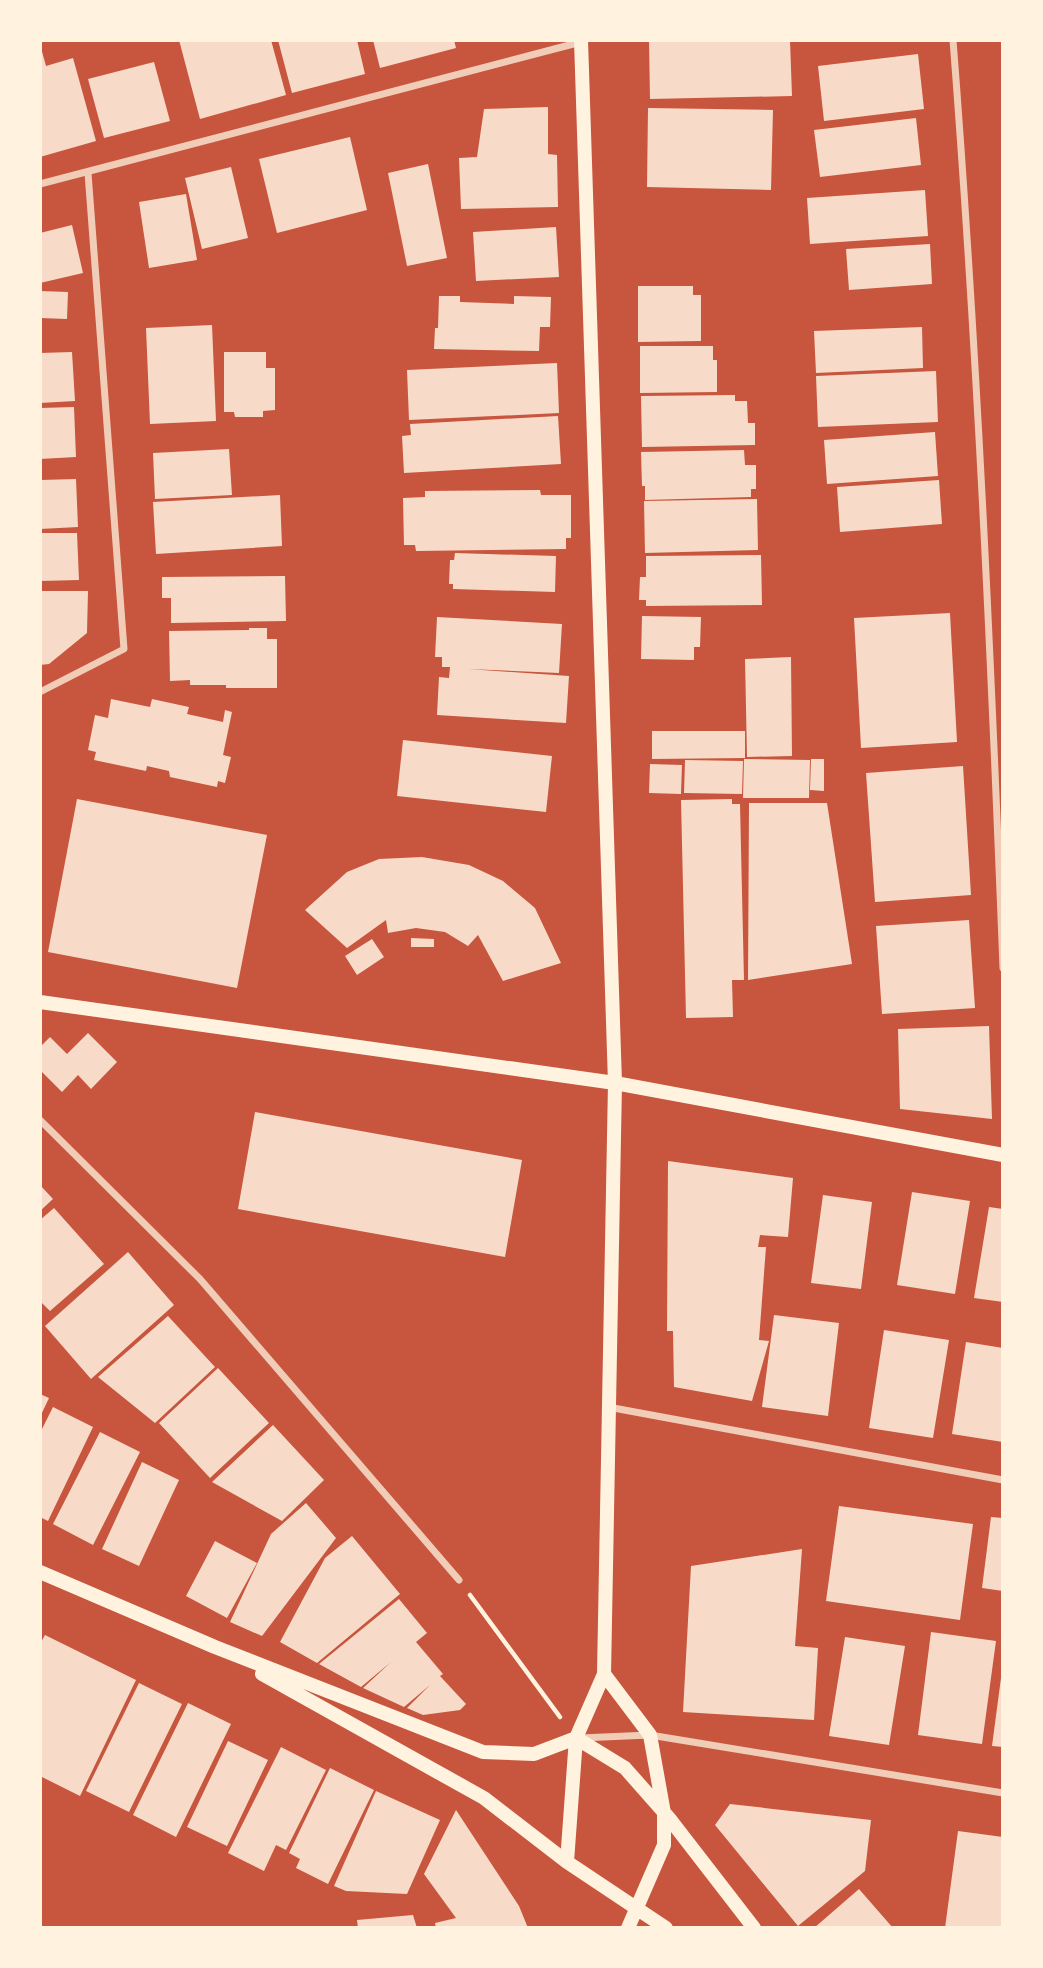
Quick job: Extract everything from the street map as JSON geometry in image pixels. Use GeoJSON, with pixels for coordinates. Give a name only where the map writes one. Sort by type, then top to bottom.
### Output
{"type":"FeatureCollection","features":[{"type":"Feature","properties":{"kind":"main road"},"geometry":{"type":"LineString","coordinates":[[567,1862],[576,1738],[604,1674],[615,1083],[581,41]]}},
{"type":"Feature","properties":{"kind":"main road"},"geometry":{"type":"LineString","coordinates":[[40,1002],[615,1083],[1003,1155]]}},
{"type":"Feature","properties":{"kind":"main road"},"geometry":{"type":"LineString","coordinates":[[40,1572],[215,1647],[483,1752],[534,1754],[576,1738]]}},
{"type":"Feature","properties":{"kind":"main road"},"geometry":{"type":"LineString","coordinates":[[215,1647],[484,1798],[567,1862],[666,1928]]}},
{"type":"Feature","properties":{"kind":"main road"},"geometry":{"type":"LineString","coordinates":[[604,1674],[650,1735],[664,1813],[664,1845],[628,1928]]}},
{"type":"Feature","properties":{"kind":"main road"},"geometry":{"type":"LineString","coordinates":[[576,1738],[625,1768],[664,1813],[754,1928]]}},
{"type":"Feature","properties":{"kind":"street"},"geometry":{"type":"LineString","coordinates":[[953,40],[968,228],[991,652],[1003,968]]}},
{"type":"Feature","properties":{"kind":"street"},"geometry":{"type":"LineString","coordinates":[[40,184],[581,41]]}},
{"type":"Feature","properties":{"kind":"street"},"geometry":{"type":"LineString","coordinates":[[40,692],[124,649],[88,173]]}},
{"type":"Feature","properties":{"kind":"street"},"geometry":{"type":"LineString","coordinates":[[40,1120],[200,1279],[459,1580]]}},
{"type":"Feature","properties":{"kind":"street"},"geometry":{"type":"LineString","coordinates":[[608,1407],[1003,1480]]}},
{"type":"Feature","properties":{"kind":"street"},"geometry":{"type":"LineString","coordinates":[[576,1738],[650,1735],[1003,1793]]}},
{"type":"Feature","properties":{"kind":"path"},"geometry":{"type":"LineString","coordinates":[[459,1580],[576,1738]]}},
{"type":"Feature","properties":{"kind":"building"},"geometry":{"type":"Polygon","coordinates":[[[179,40],[271,40],[286,95],[200,119],[179,40]]]}},
{"type":"Feature","properties":{"kind":"building"},"geometry":{"type":"Polygon","coordinates":[[[278,40],[357,40],[365,74],[292,93],[278,40]]]}},
{"type":"Feature","properties":{"kind":"building"},"geometry":{"type":"Polygon","coordinates":[[[373,40],[454,40],[456,48],[380,68],[373,40]]]}},
{"type":"Feature","properties":{"kind":"building"},"geometry":{"type":"Polygon","coordinates":[[[649,40],[790,40],[792,96],[650,99],[649,40]]]}},
{"type":"Feature","properties":{"kind":"building"},"geometry":{"type":"Polygon","coordinates":[[[41,48],[46,66],[73,58],[96,141],[40,157],[41,48]]]}},
{"type":"Feature","properties":{"kind":"building"},"geometry":{"type":"Polygon","coordinates":[[[918,54],[924,109],[824,121],[818,66],[918,54]]]}},
{"type":"Feature","properties":{"kind":"building"},"geometry":{"type":"Polygon","coordinates":[[[154,62],[170,121],[104,138],[88,79],[154,62]]]}},
{"type":"Feature","properties":{"kind":"building"},"geometry":{"type":"Polygon","coordinates":[[[548,107],[548,154],[557,155],[558,207],[461,209],[459,158],[477,157],[484,109],[548,107]]]}},
{"type":"Feature","properties":{"kind":"building"},"geometry":{"type":"Polygon","coordinates":[[[648,108],[773,110],[771,190],[647,187],[648,108]]]}},
{"type":"Feature","properties":{"kind":"building"},"geometry":{"type":"Polygon","coordinates":[[[916,118],[921,165],[820,177],[814,130],[916,118]]]}},
{"type":"Feature","properties":{"kind":"building"},"geometry":{"type":"Polygon","coordinates":[[[350,137],[367,210],[277,233],[259,159],[350,137]]]}},
{"type":"Feature","properties":{"kind":"building"},"geometry":{"type":"Polygon","coordinates":[[[428,164],[447,258],[407,266],[388,173],[428,164]]]}},
{"type":"Feature","properties":{"kind":"building"},"geometry":{"type":"Polygon","coordinates":[[[231,167],[248,238],[202,249],[185,178],[231,167]]]}},
{"type":"Feature","properties":{"kind":"building"},"geometry":{"type":"Polygon","coordinates":[[[925,190],[928,236],[810,244],[807,198],[925,190]]]}},
{"type":"Feature","properties":{"kind":"building"},"geometry":{"type":"Polygon","coordinates":[[[186,194],[197,260],[149,268],[139,202],[186,194]]]}},
{"type":"Feature","properties":{"kind":"building"},"geometry":{"type":"Polygon","coordinates":[[[72,225],[83,273],[40,283],[40,233],[72,225]]]}},
{"type":"Feature","properties":{"kind":"building"},"geometry":{"type":"Polygon","coordinates":[[[556,227],[559,277],[476,281],[473,232],[556,227]]]}},
{"type":"Feature","properties":{"kind":"building"},"geometry":{"type":"Polygon","coordinates":[[[930,244],[932,284],[849,290],[846,249],[930,244]]]}},
{"type":"Feature","properties":{"kind":"building"},"geometry":{"type":"Polygon","coordinates":[[[638,286],[693,286],[693,295],[701,295],[701,341],[638,342],[638,286]]]}},
{"type":"Feature","properties":{"kind":"building"},"geometry":{"type":"Polygon","coordinates":[[[40,291],[68,292],[67,319],[40,318],[40,291]]]}},
{"type":"Feature","properties":{"kind":"building"},"geometry":{"type":"Polygon","coordinates":[[[439,296],[460,296],[460,302],[514,304],[514,296],[551,297],[550,327],[540,327],[539,351],[434,349],[439,296]]]}},
{"type":"Feature","properties":{"kind":"building"},"geometry":{"type":"Polygon","coordinates":[[[212,325],[216,421],[150,424],[146,328],[212,325]]]}},
{"type":"Feature","properties":{"kind":"building"},"geometry":{"type":"Polygon","coordinates":[[[922,327],[923,368],[816,373],[814,331],[922,327]]]}},
{"type":"Feature","properties":{"kind":"building"},"geometry":{"type":"Polygon","coordinates":[[[640,346],[713,346],[713,360],[717,360],[717,392],[640,393],[640,346]]]}},
{"type":"Feature","properties":{"kind":"building"},"geometry":{"type":"Polygon","coordinates":[[[72,352],[75,401],[40,403],[40,353],[72,352]]]}},
{"type":"Feature","properties":{"kind":"building"},"geometry":{"type":"Polygon","coordinates":[[[224,352],[266,352],[266,368],[275,368],[275,410],[263,411],[263,417],[235,417],[234,412],[224,412],[224,352]]]}},
{"type":"Feature","properties":{"kind":"building"},"geometry":{"type":"Polygon","coordinates":[[[557,363],[559,413],[409,420],[407,370],[557,363]]]}},
{"type":"Feature","properties":{"kind":"building"},"geometry":{"type":"Polygon","coordinates":[[[936,371],[938,422],[818,427],[816,376],[936,371]]]}},
{"type":"Feature","properties":{"kind":"building"},"geometry":{"type":"Polygon","coordinates":[[[735,395],[735,401],[747,401],[748,423],[755,423],[755,445],[642,447],[641,396],[735,395]]]}},
{"type":"Feature","properties":{"kind":"building"},"geometry":{"type":"Polygon","coordinates":[[[74,407],[76,457],[40,459],[40,408],[74,407]]]}},
{"type":"Feature","properties":{"kind":"building"},"geometry":{"type":"Polygon","coordinates":[[[558,416],[561,464],[404,473],[402,436],[411,435],[410,424],[558,416]]]}},
{"type":"Feature","properties":{"kind":"building"},"geometry":{"type":"Polygon","coordinates":[[[935,432],[938,476],[827,484],[824,440],[935,432]]]}},
{"type":"Feature","properties":{"kind":"building"},"geometry":{"type":"Polygon","coordinates":[[[229,449],[232,495],[155,499],[153,453],[229,449]]]}},
{"type":"Feature","properties":{"kind":"building"},"geometry":{"type":"Polygon","coordinates":[[[744,450],[745,465],[756,465],[756,489],[751,489],[751,497],[645,500],[641,452],[744,450]]]}},
{"type":"Feature","properties":{"kind":"building"},"geometry":{"type":"Polygon","coordinates":[[[76,479],[78,527],[40,529],[40,480],[76,479]]]}},
{"type":"Feature","properties":{"kind":"building"},"geometry":{"type":"Polygon","coordinates":[[[939,480],[942,524],[840,532],[837,487],[939,480]]]}},
{"type":"Feature","properties":{"kind":"building"},"geometry":{"type":"Polygon","coordinates":[[[540,490],[541,495],[571,495],[571,538],[566,538],[566,549],[416,551],[415,545],[404,545],[403,498],[425,497],[425,491],[540,490]]]}},
{"type":"Feature","properties":{"kind":"building"},"geometry":{"type":"Polygon","coordinates":[[[280,495],[282,546],[156,554],[153,502],[280,495]]]}},
{"type":"Feature","properties":{"kind":"building"},"geometry":{"type":"Polygon","coordinates":[[[757,499],[758,550],[645,553],[644,501],[757,499]]]}},
{"type":"Feature","properties":{"kind":"building"},"geometry":{"type":"Polygon","coordinates":[[[40,533],[77,533],[79,580],[40,581],[40,533]]]}},
{"type":"Feature","properties":{"kind":"building"},"geometry":{"type":"Polygon","coordinates":[[[455,553],[556,556],[555,592],[453,589],[453,584],[449,584],[450,560],[454,560],[455,553]]]}},
{"type":"Feature","properties":{"kind":"building"},"geometry":{"type":"Polygon","coordinates":[[[761,555],[762,605],[646,606],[646,600],[639,600],[640,577],[646,577],[646,556],[761,555]]]}},
{"type":"Feature","properties":{"kind":"building"},"geometry":{"type":"Polygon","coordinates":[[[285,576],[286,621],[171,623],[171,598],[162,598],[162,577],[285,576]]]}},
{"type":"Feature","properties":{"kind":"building"},"geometry":{"type":"Polygon","coordinates":[[[40,591],[88,591],[87,633],[49,664],[40,665],[40,591]]]}},
{"type":"Feature","properties":{"kind":"building"},"geometry":{"type":"Polygon","coordinates":[[[950,613],[957,742],[861,748],[854,618],[950,613]]]}},
{"type":"Feature","properties":{"kind":"building"},"geometry":{"type":"Polygon","coordinates":[[[642,616],[701,617],[700,647],[694,647],[694,660],[641,659],[642,616]]]}},
{"type":"Feature","properties":{"kind":"building"},"geometry":{"type":"Polygon","coordinates":[[[437,617],[562,624],[559,673],[468,669],[569,676],[566,723],[437,715],[439,677],[449,678],[450,667],[442,667],[442,657],[435,657],[437,617]]]}},
{"type":"Feature","properties":{"kind":"building"},"geometry":{"type":"Polygon","coordinates":[[[267,628],[267,639],[277,639],[277,688],[226,688],[226,685],[190,685],[190,680],[170,681],[169,631],[267,628]]]}},
{"type":"Feature","properties":{"kind":"building"},"geometry":{"type":"Polygon","coordinates":[[[791,657],[792,756],[747,757],[745,659],[791,657]]]}},
{"type":"Feature","properties":{"kind":"building"},"geometry":{"type":"Polygon","coordinates":[[[111,699],[150,707],[152,699],[189,707],[187,714],[223,722],[225,710],[232,712],[223,755],[231,757],[225,783],[218,781],[217,787],[170,777],[169,771],[147,766],[146,771],[94,760],[96,752],[88,750],[95,715],[108,718],[111,699]]]}},
{"type":"Feature","properties":{"kind":"building"},"geometry":{"type":"Polygon","coordinates":[[[652,731],[745,731],[745,758],[652,759],[652,731]]]}},
{"type":"Feature","properties":{"kind":"building"},"geometry":{"type":"Polygon","coordinates":[[[403,740],[552,756],[546,812],[397,796],[403,740]]]}},
{"type":"Feature","properties":{"kind":"building"},"geometry":{"type":"Polygon","coordinates":[[[744,759],[810,760],[809,798],[743,798],[744,759]]]}},
{"type":"Feature","properties":{"kind":"building"},"geometry":{"type":"Polygon","coordinates":[[[811,759],[824,759],[824,791],[810,790],[811,759]]]}},
{"type":"Feature","properties":{"kind":"building"},"geometry":{"type":"Polygon","coordinates":[[[685,760],[743,761],[742,794],[684,793],[685,760]]]}},
{"type":"Feature","properties":{"kind":"building"},"geometry":{"type":"Polygon","coordinates":[[[650,764],[682,765],[681,794],[649,793],[650,764]]]}},
{"type":"Feature","properties":{"kind":"building"},"geometry":{"type":"Polygon","coordinates":[[[963,766],[971,895],[875,902],[866,773],[963,766]]]}},
{"type":"Feature","properties":{"kind":"building"},"geometry":{"type":"Polygon","coordinates":[[[77,799],[267,835],[237,988],[48,952],[77,799]]]}},
{"type":"Feature","properties":{"kind":"building"},"geometry":{"type":"Polygon","coordinates":[[[732,799],[732,804],[740,804],[744,980],[732,980],[733,1017],[686,1018],[681,800],[732,799]]]}},
{"type":"Feature","properties":{"kind":"building"},"geometry":{"type":"Polygon","coordinates":[[[749,803],[827,803],[852,964],[748,980],[749,803]]]}},
{"type":"Feature","properties":{"kind":"building"},"geometry":{"type":"Polygon","coordinates":[[[422,857],[469,865],[503,881],[535,908],[561,963],[503,981],[478,935],[468,946],[445,932],[416,928],[388,933],[386,920],[347,948],[305,910],[347,872],[379,859],[422,857]]]}},
{"type":"Feature","properties":{"kind":"building"},"geometry":{"type":"Polygon","coordinates":[[[969,920],[975,1008],[882,1014],[876,926],[969,920]]]}},
{"type":"Feature","properties":{"kind":"building"},"geometry":{"type":"Polygon","coordinates":[[[411,938],[434,939],[434,947],[411,947],[411,938]]]}},
{"type":"Feature","properties":{"kind":"building"},"geometry":{"type":"Polygon","coordinates":[[[372,939],[384,957],[357,975],[345,956],[372,939]]]}},
{"type":"Feature","properties":{"kind":"building"},"geometry":{"type":"Polygon","coordinates":[[[989,1026],[992,1119],[900,1109],[898,1029],[989,1026]]]}},
{"type":"Feature","properties":{"kind":"building"},"geometry":{"type":"Polygon","coordinates":[[[88,1033],[117,1062],[91,1089],[78,1075],[62,1092],[40,1070],[40,1047],[50,1037],[67,1054],[88,1033]]]}},
{"type":"Feature","properties":{"kind":"building"},"geometry":{"type":"Polygon","coordinates":[[[255,1112],[522,1160],[505,1257],[238,1209],[255,1112]]]}},
{"type":"Feature","properties":{"kind":"building"},"geometry":{"type":"Polygon","coordinates":[[[668,1161],[793,1178],[788,1237],[760,1235],[758,1247],[766,1247],[759,1340],[769,1341],[752,1401],[674,1387],[673,1331],[667,1331],[668,1161]]]}},
{"type":"Feature","properties":{"kind":"building"},"geometry":{"type":"Polygon","coordinates":[[[40,1185],[53,1199],[40,1211],[40,1185]]]}},
{"type":"Feature","properties":{"kind":"building"},"geometry":{"type":"Polygon","coordinates":[[[912,1192],[970,1201],[955,1294],[897,1285],[912,1192]]]}},
{"type":"Feature","properties":{"kind":"building"},"geometry":{"type":"Polygon","coordinates":[[[823,1195],[872,1202],[861,1289],[811,1283],[823,1195]]]}},
{"type":"Feature","properties":{"kind":"building"},"geometry":{"type":"Polygon","coordinates":[[[989,1207],[1003,1209],[1003,1302],[974,1298],[989,1207]]]}},
{"type":"Feature","properties":{"kind":"building"},"geometry":{"type":"Polygon","coordinates":[[[54,1208],[104,1264],[50,1311],[40,1301],[40,1220],[54,1208]]]}},
{"type":"Feature","properties":{"kind":"building"},"geometry":{"type":"Polygon","coordinates":[[[128,1252],[174,1305],[91,1379],[45,1326],[128,1252]]]}},
{"type":"Feature","properties":{"kind":"building"},"geometry":{"type":"Polygon","coordinates":[[[774,1315],[839,1323],[828,1416],[762,1407],[774,1315]]]}},
{"type":"Feature","properties":{"kind":"building"},"geometry":{"type":"Polygon","coordinates":[[[168,1316],[215,1367],[155,1423],[98,1377],[168,1316]]]}},
{"type":"Feature","properties":{"kind":"building"},"geometry":{"type":"Polygon","coordinates":[[[884,1330],[949,1340],[933,1438],[869,1428],[884,1330]]]}},
{"type":"Feature","properties":{"kind":"building"},"geometry":{"type":"Polygon","coordinates":[[[966,1342],[1003,1348],[1003,1442],[952,1434],[966,1342]]]}},
{"type":"Feature","properties":{"kind":"building"},"geometry":{"type":"Polygon","coordinates":[[[218,1368],[269,1423],[210,1478],[159,1423],[218,1368]]]}},
{"type":"Feature","properties":{"kind":"building"},"geometry":{"type":"Polygon","coordinates":[[[40,1394],[49,1398],[40,1417],[40,1394]]]}},
{"type":"Feature","properties":{"kind":"building"},"geometry":{"type":"Polygon","coordinates":[[[53,1407],[93,1427],[48,1521],[40,1517],[40,1433],[53,1407]]]}},
{"type":"Feature","properties":{"kind":"building"},"geometry":{"type":"Polygon","coordinates":[[[273,1425],[324,1480],[282,1521],[212,1482],[273,1425]]]}},
{"type":"Feature","properties":{"kind":"building"},"geometry":{"type":"Polygon","coordinates":[[[100,1432],[140,1452],[93,1545],[53,1524],[100,1432]]]}},
{"type":"Feature","properties":{"kind":"building"},"geometry":{"type":"Polygon","coordinates":[[[142,1462],[179,1480],[139,1566],[102,1549],[142,1462]]]}},
{"type":"Feature","properties":{"kind":"building"},"geometry":{"type":"Polygon","coordinates":[[[306,1503],[336,1538],[262,1636],[230,1622],[271,1534],[306,1503]]]}},
{"type":"Feature","properties":{"kind":"building"},"geometry":{"type":"Polygon","coordinates":[[[839,1506],[973,1524],[960,1620],[826,1601],[839,1506]]]}},
{"type":"Feature","properties":{"kind":"building"},"geometry":{"type":"Polygon","coordinates":[[[991,1517],[1003,1518],[1003,1591],[982,1588],[991,1517]]]}},
{"type":"Feature","properties":{"kind":"building"},"geometry":{"type":"Polygon","coordinates":[[[352,1536],[400,1594],[317,1663],[280,1642],[325,1558],[352,1536]]]}},
{"type":"Feature","properties":{"kind":"building"},"geometry":{"type":"Polygon","coordinates":[[[215,1541],[257,1563],[227,1618],[186,1596],[215,1541]]]}},
{"type":"Feature","properties":{"kind":"building"},"geometry":{"type":"Polygon","coordinates":[[[802,1549],[795,1646],[818,1648],[814,1720],[683,1712],[691,1566],[802,1549]]]}},
{"type":"Feature","properties":{"kind":"building"},"geometry":{"type":"Polygon","coordinates":[[[399,1599],[427,1633],[416,1642],[443,1674],[440,1676],[466,1704],[460,1710],[423,1715],[407,1708],[430,1685],[404,1707],[363,1688],[391,1662],[361,1687],[319,1664],[399,1599]]]}},
{"type":"Feature","properties":{"kind":"building"},"geometry":{"type":"Polygon","coordinates":[[[931,1632],[996,1641],[982,1744],[918,1735],[931,1632]]]}},
{"type":"Feature","properties":{"kind":"building"},"geometry":{"type":"Polygon","coordinates":[[[45,1635],[136,1680],[80,1796],[40,1776],[40,1644],[45,1635]]]}},
{"type":"Feature","properties":{"kind":"building"},"geometry":{"type":"Polygon","coordinates":[[[845,1637],[905,1646],[889,1745],[829,1736],[845,1637]]]}},
{"type":"Feature","properties":{"kind":"building"},"geometry":{"type":"Polygon","coordinates":[[[1003,1678],[1003,1747],[992,1746],[1003,1678]]]}},
{"type":"Feature","properties":{"kind":"building"},"geometry":{"type":"Polygon","coordinates":[[[139,1683],[182,1704],[129,1812],[86,1791],[139,1683]]]}},
{"type":"Feature","properties":{"kind":"building"},"geometry":{"type":"Polygon","coordinates":[[[188,1703],[231,1724],[176,1837],[133,1815],[188,1703]]]}},
{"type":"Feature","properties":{"kind":"building"},"geometry":{"type":"Polygon","coordinates":[[[228,1741],[268,1760],[227,1846],[187,1827],[228,1741]]]}},
{"type":"Feature","properties":{"kind":"building"},"geometry":{"type":"Polygon","coordinates":[[[281,1747],[326,1770],[286,1850],[276,1845],[264,1871],[228,1853],[281,1747]]]}},
{"type":"Feature","properties":{"kind":"building"},"geometry":{"type":"Polygon","coordinates":[[[330,1768],[374,1790],[328,1884],[296,1868],[300,1859],[289,1853],[330,1768]]]}},
{"type":"Feature","properties":{"kind":"building"},"geometry":{"type":"Polygon","coordinates":[[[376,1791],[440,1820],[407,1894],[346,1891],[334,1886],[376,1791]]]}},
{"type":"Feature","properties":{"kind":"building"},"geometry":{"type":"Polygon","coordinates":[[[730,1804],[871,1820],[865,1871],[798,1926],[715,1825],[730,1804]]]}},
{"type":"Feature","properties":{"kind":"building"},"geometry":{"type":"Polygon","coordinates":[[[456,1810],[519,1906],[528,1928],[436,1928],[435,1923],[456,1918],[424,1874],[456,1810]]]}},
{"type":"Feature","properties":{"kind":"building"},"geometry":{"type":"Polygon","coordinates":[[[958,1831],[1003,1837],[1003,1928],[945,1928],[958,1831]]]}},
{"type":"Feature","properties":{"kind":"building"},"geometry":{"type":"Polygon","coordinates":[[[859,1889],[893,1928],[814,1928],[859,1889]]]}},
{"type":"Feature","properties":{"kind":"building"},"geometry":{"type":"Polygon","coordinates":[[[413,1915],[417,1928],[358,1928],[357,1920],[413,1915]]]}}]}
